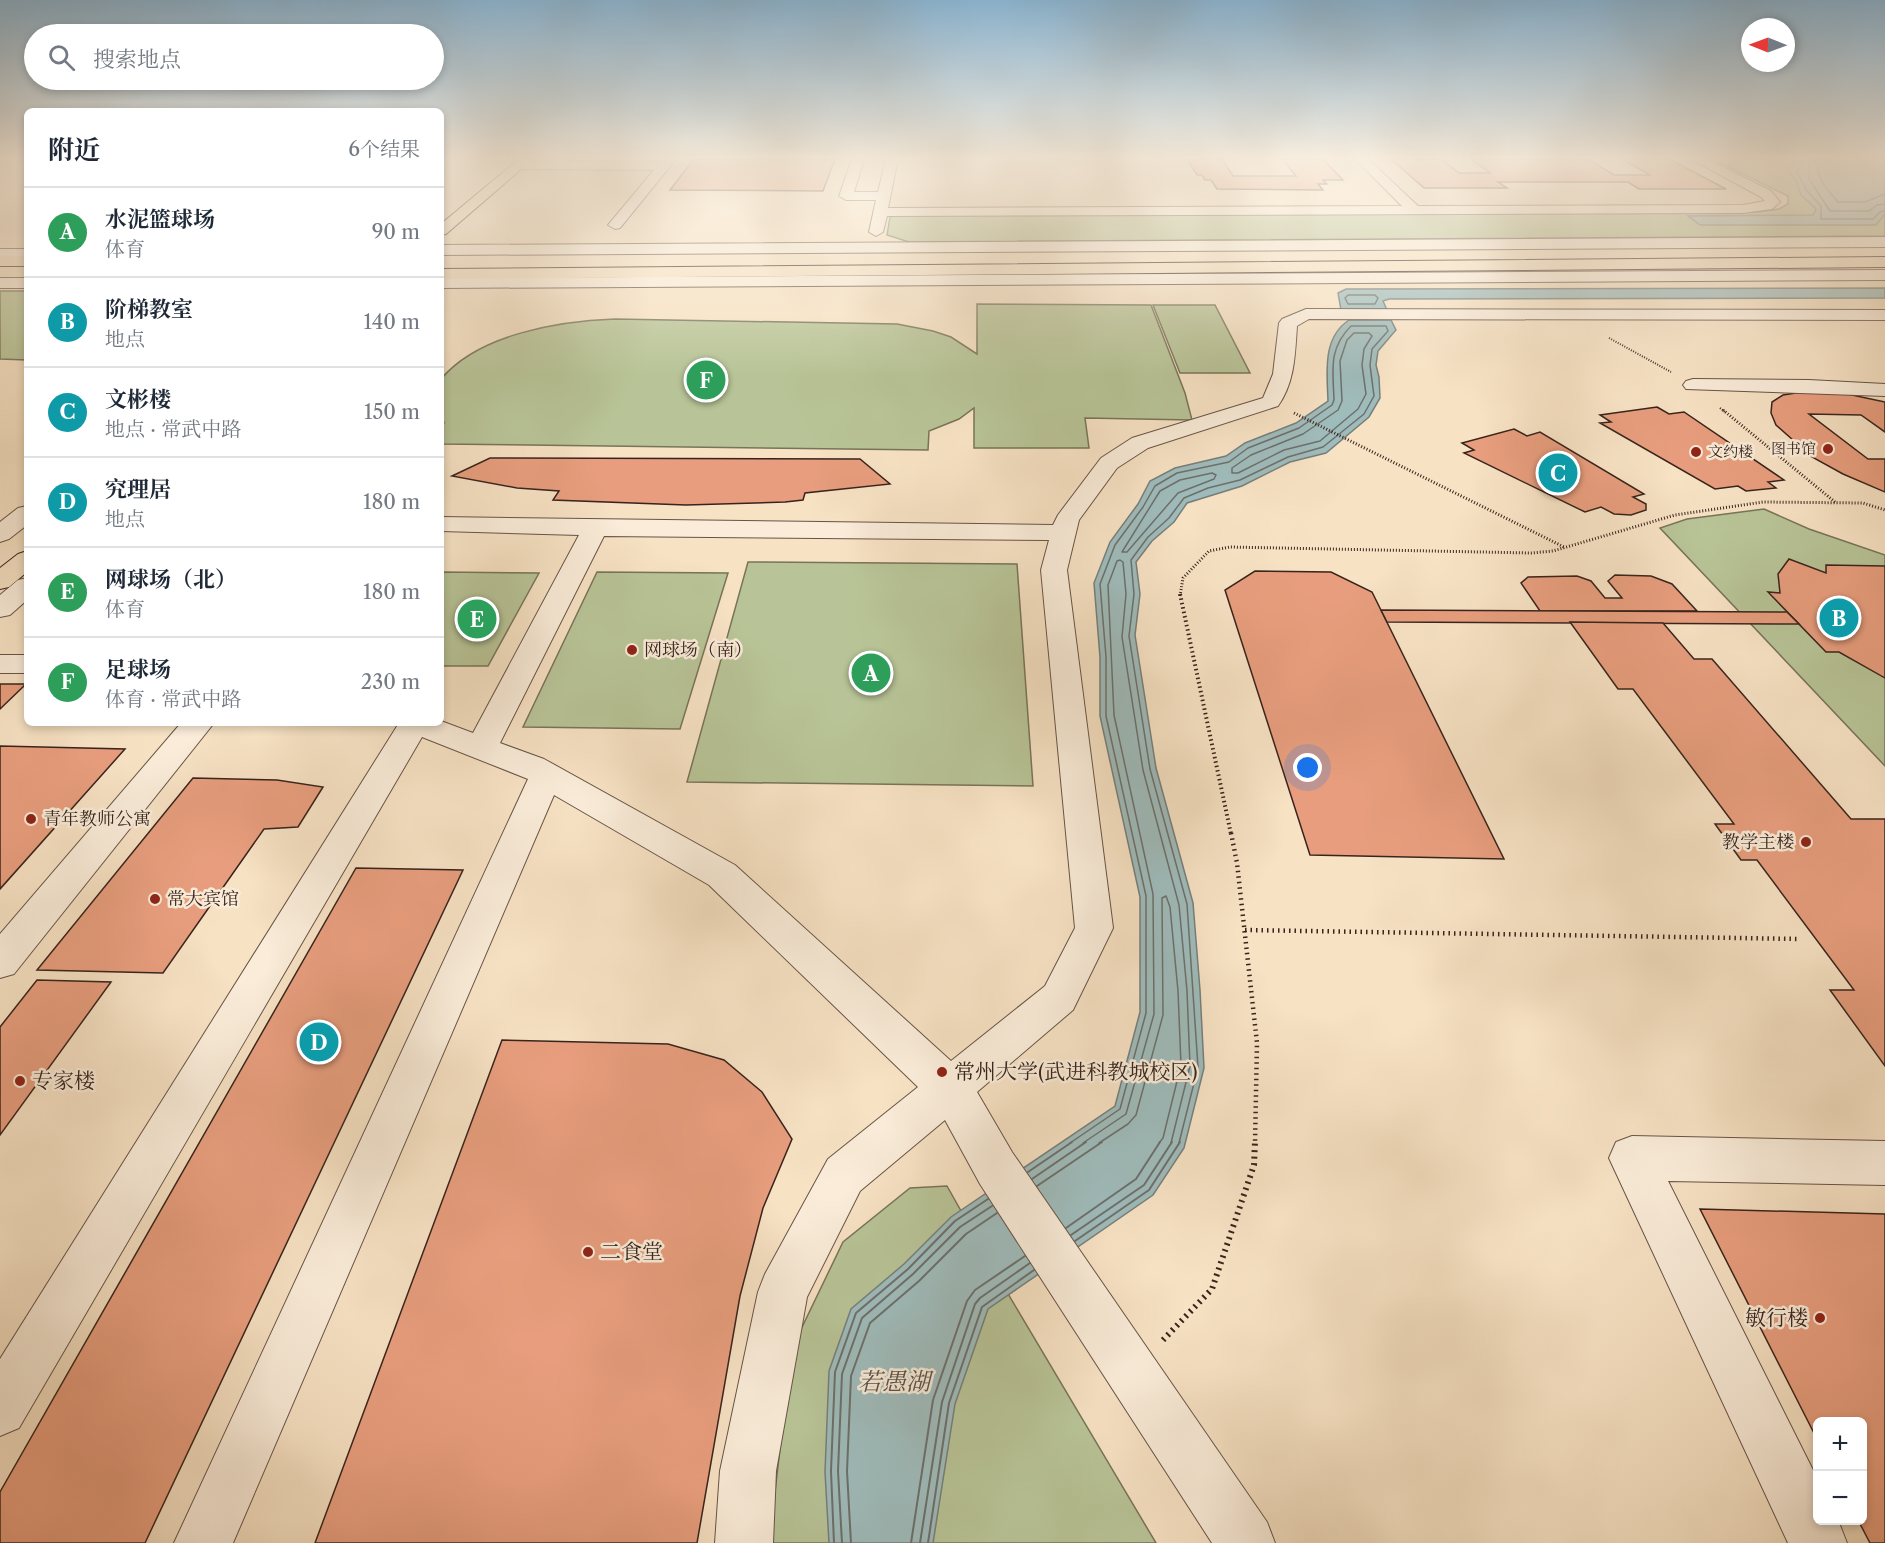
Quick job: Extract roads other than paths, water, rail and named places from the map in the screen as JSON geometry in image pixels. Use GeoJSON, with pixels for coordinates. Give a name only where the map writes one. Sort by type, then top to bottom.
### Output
{"type":"FeatureCollection","features":[{"type":"Feature","properties":{"kind":"main road"},"geometry":{"type":"LineString","coordinates":[[444,259],[1885,248]]}},
{"type":"Feature","properties":{"kind":"main road"},"geometry":{"type":"LineString","coordinates":[[2,256],[24,260]]}},
{"type":"Feature","properties":{"kind":"main road"},"geometry":{"type":"LineString","coordinates":[[444,281],[1885,262]]}},
{"type":"Feature","properties":{"kind":"main road"},"geometry":{"type":"LineString","coordinates":[[0,272],[24,272]]}},
{"type":"Feature","properties":{"kind":"main road"},"geometry":{"type":"LineString","coordinates":[[0,558],[24,539]]}},
{"type":"Feature","properties":{"kind":"main road"},"geometry":{"type":"LineString","coordinates":[[0,581],[24,561]]}},
{"type":"Feature","properties":{"kind":"street"},"geometry":{"type":"LineString","coordinates":[[873,248],[877,231]]}},
{"type":"Feature","properties":{"kind":"street"},"geometry":{"type":"LineString","coordinates":[[444,250],[1885,242]]}},
{"type":"Feature","properties":{"kind":"street"},"geometry":{"type":"LineString","coordinates":[[2,256],[24,254]]}},
{"type":"Feature","properties":{"kind":"street"},"geometry":{"type":"LineString","coordinates":[[444,281],[1885,275]]}},
{"type":"Feature","properties":{"kind":"street"},"geometry":{"type":"LineString","coordinates":[[0,283],[24,283]]}},
{"type":"Feature","properties":{"kind":"street"},"geometry":{"type":"LineString","coordinates":[[744,1543],[748,1471],[783,1292],[844,1175],[1059,998],[1094,928],[1054,570],[1067,520],[1108,463],[1140,443],[1271,402],[1278,392],[1286,352],[1288,323],[1306,314],[1885,315]]}},
{"type":"Feature","properties":{"kind":"street"},"geometry":{"type":"LineString","coordinates":[[1693,385],[1809,386],[1885,390]]}},
{"type":"Feature","properties":{"kind":"street"},"geometry":{"type":"LineString","coordinates":[[0,534],[24,515]]}},
{"type":"Feature","properties":{"kind":"street"},"geometry":{"type":"LineString","coordinates":[[444,524],[1064,533]]}},
{"type":"Feature","properties":{"kind":"street"},"geometry":{"type":"LineString","coordinates":[[481,748],[596,528]]}},
{"type":"Feature","properties":{"kind":"street"},"geometry":{"type":"LineString","coordinates":[[0,609],[24,589]]}},
{"type":"Feature","properties":{"kind":"street"},"geometry":{"type":"LineString","coordinates":[[0,664],[24,664]]}},
{"type":"Feature","properties":{"kind":"street"},"geometry":{"type":"LineString","coordinates":[[0,962],[196,726]]}},
{"type":"Feature","properties":{"kind":"street"},"geometry":{"type":"LineString","coordinates":[[0,1409],[413,726]]}},
{"type":"Feature","properties":{"kind":"street"},"geometry":{"type":"LineString","coordinates":[[423,726],[532,767],[722,875],[951,1089],[996,1167],[1246,1543]]}},
{"type":"Feature","properties":{"kind":"street"},"geometry":{"type":"LineString","coordinates":[[203,1543],[546,775]]}},
{"type":"Feature","properties":{"kind":"street"},"geometry":{"type":"LineString","coordinates":[[1818,1543],[1632,1158],[1885,1163]]}},
{"type":"Feature","properties":{"kind":"water"},"geometry":{"type":"Polygon","coordinates":[[[1885,288],[1885,298],[1389,299],[1383,301],[1387,310],[1341,310],[1338,293],[1346,289],[1885,288]]]}},
{"type":"Feature","properties":{"kind":"water","name":"若愚湖"},"geometry":{"type":"Polygon","coordinates":[[[1349,320],[1391,320],[1396,330],[1378,351],[1376,365],[1380,398],[1369,417],[1326,453],[1290,462],[1242,486],[1187,503],[1174,522],[1152,541],[1136,562],[1140,594],[1135,635],[1156,768],[1193,903],[1204,1068],[1184,1148],[1153,1195],[988,1309],[955,1404],[933,1543],[829,1543],[825,1472],[829,1371],[851,1309],[904,1264],[951,1217],[1115,1106],[1140,1012],[1140,897],[1100,716],[1100,657],[1094,583],[1110,542],[1138,504],[1150,481],[1175,468],[1226,456],[1245,443],[1296,423],[1328,401],[1327,367],[1330,346],[1340,327],[1349,320]]]}},
{"type":"Feature","properties":{"kind":"place","name":"足球场"},"geometry":{"type":"Point","coordinates":[706,380]}},
{"type":"Feature","properties":{"kind":"place","name":"图书馆"},"geometry":{"type":"Point","coordinates":[1828,449]}},
{"type":"Feature","properties":{"kind":"place","name":"文约楼"},"geometry":{"type":"Point","coordinates":[1696,452]}},
{"type":"Feature","properties":{"kind":"place","name":"文彬楼"},"geometry":{"type":"Point","coordinates":[1558,473]}},
{"type":"Feature","properties":{"kind":"place","name":"阶梯教室"},"geometry":{"type":"Point","coordinates":[1839,618]}},
{"type":"Feature","properties":{"kind":"place","name":"网球场（北）"},"geometry":{"type":"Point","coordinates":[477,619]}},
{"type":"Feature","properties":{"kind":"place","name":"网球场（南）"},"geometry":{"type":"Point","coordinates":[632,650]}},
{"type":"Feature","properties":{"kind":"place","name":"水泥篮球场"},"geometry":{"type":"Point","coordinates":[871,673]}},
{"type":"Feature","properties":{"kind":"place","name":"青年教师公寓"},"geometry":{"type":"Point","coordinates":[31,819]}},
{"type":"Feature","properties":{"kind":"place","name":"教学主楼"},"geometry":{"type":"Point","coordinates":[1806,842]}},
{"type":"Feature","properties":{"kind":"place","name":"常大宾馆"},"geometry":{"type":"Point","coordinates":[155,899]}},
{"type":"Feature","properties":{"kind":"place","name":"究理居"},"geometry":{"type":"Point","coordinates":[319,1042]}},
{"type":"Feature","properties":{"kind":"place","name":"常州大学(武进科教城校区)"},"geometry":{"type":"Point","coordinates":[942,1072]}},
{"type":"Feature","properties":{"kind":"place","name":"专家楼"},"geometry":{"type":"Point","coordinates":[20,1081]}},
{"type":"Feature","properties":{"kind":"place","name":"二食堂"},"geometry":{"type":"Point","coordinates":[588,1252]}},
{"type":"Feature","properties":{"kind":"place","name":"敏行楼"},"geometry":{"type":"Point","coordinates":[1820,1318]}}]}
